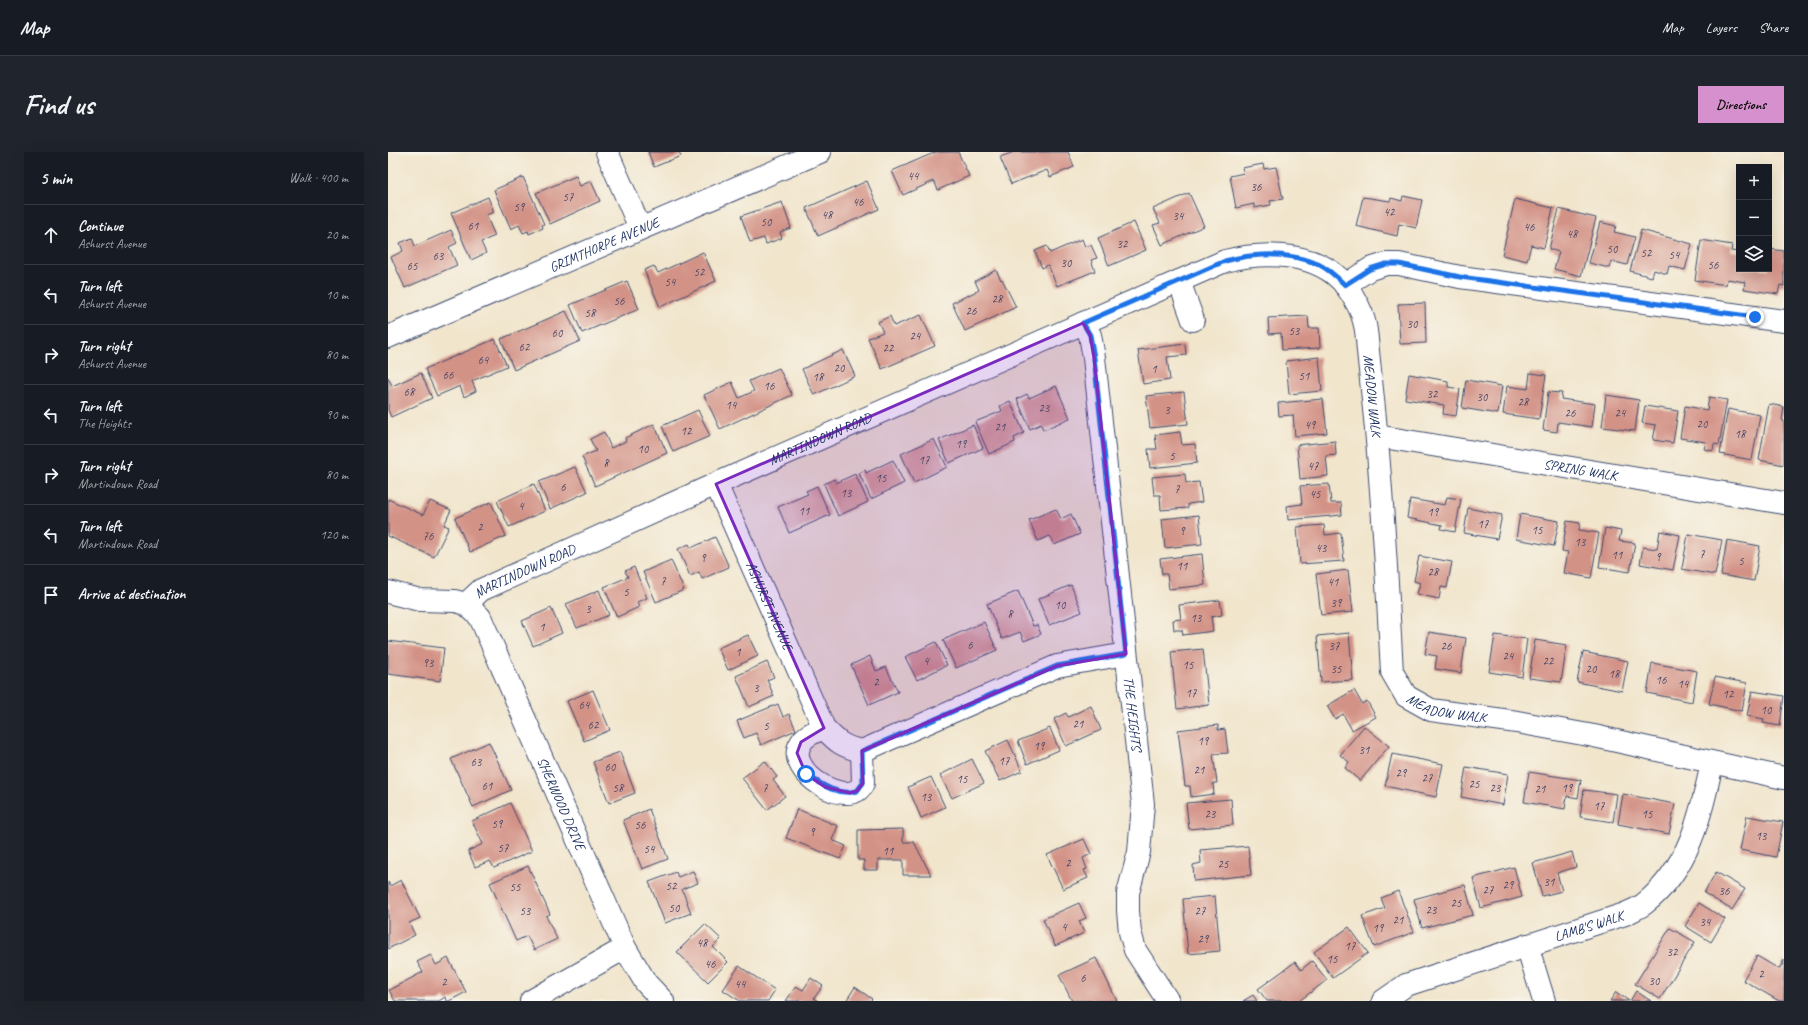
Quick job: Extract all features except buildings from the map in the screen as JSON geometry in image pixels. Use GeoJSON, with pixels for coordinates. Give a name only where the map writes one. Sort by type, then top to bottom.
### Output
{"type":"FeatureCollection","features":[{"type":"Feature","properties":{"kind":"street"},"geometry":{"type":"LineString","coordinates":[[607,152],[640,228]]}},
{"type":"Feature","properties":{"kind":"street","name":"GRIMTHORPE AVENUE"},"geometry":{"type":"LineString","coordinates":[[388,337],[820,152]]}},
{"type":"Feature","properties":{"kind":"street","name":"MARTINDOWN ROAD"},"geometry":{"type":"LineString","coordinates":[[466,604],[481,590],[716,484],[1225,261],[1246,256],[1268,254],[1290,257],[1318,264],[1345,285]]}},
{"type":"Feature","properties":{"kind":"street"},"geometry":{"type":"LineString","coordinates":[[1345,285],[1370,269],[1386,264],[1399,264],[1460,277],[1784,321]]}},
{"type":"Feature","properties":{"kind":"street"},"geometry":{"type":"LineString","coordinates":[[1179,281],[1193,320]]}},
{"type":"Feature","properties":{"kind":"street","name":"MEADOW WALK"},"geometry":{"type":"LineString","coordinates":[[1345,285],[1354,298],[1365,323],[1377,436],[1392,672],[1406,696],[1430,710],[1517,722],[1594,736],[1784,778]]}},
{"type":"Feature","properties":{"kind":"street","name":"THE HEIGHTS"},"geometry":{"type":"LineString","coordinates":[[1083,323],[1090,335],[1094,358],[1143,804],[1142,833],[1128,894],[1130,932],[1135,950],[1168,1001]]}},
{"type":"Feature","properties":{"kind":"street","name":"SPRING WALK"},"geometry":{"type":"LineString","coordinates":[[1377,436],[1784,503]]}},
{"type":"Feature","properties":{"kind":"street","name":"ASHURST AVENUE"},"geometry":{"type":"LineString","coordinates":[[716,484],[824,728],[837,742],[847,748],[862,751]]}},
{"type":"Feature","properties":{"kind":"street"},"geometry":{"type":"LineString","coordinates":[[388,592],[420,600],[455,601],[466,604]]}},
{"type":"Feature","properties":{"kind":"street","name":"SHERWOOD DRIVE"},"geometry":{"type":"LineString","coordinates":[[466,604],[480,617],[625,948],[646,983],[663,1001]]}},
{"type":"Feature","properties":{"kind":"street"},"geometry":{"type":"LineString","coordinates":[[824,728],[811,734],[801,742],[797,753],[799,762],[806,774],[825,787],[842,793],[857,791],[861,788],[863,783],[862,751],[1057,666],[1126,654]]}},
{"type":"Feature","properties":{"kind":"street","name":"LAMB'S WALK"},"geometry":{"type":"LineString","coordinates":[[1383,1001],[1406,985],[1625,914],[1644,904],[1663,886],[1678,866],[1691,843],[1701,815],[1712,763]]}},
{"type":"Feature","properties":{"kind":"street"},"geometry":{"type":"LineString","coordinates":[[1527,945],[1544,1001]]}},
{"type":"Feature","properties":{"kind":"street"},"geometry":{"type":"LineString","coordinates":[[531,1001],[625,948]]}},
{"type":"Feature","properties":{"kind":"highlighted area"},"geometry":{"type":"Polygon","coordinates":[[[1083,323],[1090,335],[1094,358],[1126,654],[1057,666],[862,751],[863,783],[857,791],[850,793],[825,787],[806,774],[797,753],[801,742],[824,728],[716,484],[1083,323]]]}},
{"type":"Feature","properties":{"kind":"route"},"geometry":{"type":"LineString","coordinates":[[806,774],[825,787],[842,793],[857,791],[861,788],[863,783],[862,751],[1057,666],[1126,654],[1094,358],[1090,335],[1083,323],[1225,261],[1246,256],[1268,254],[1290,257],[1318,264],[1345,285],[1370,269],[1386,264],[1399,264],[1460,277],[1755,317]]}}]}
